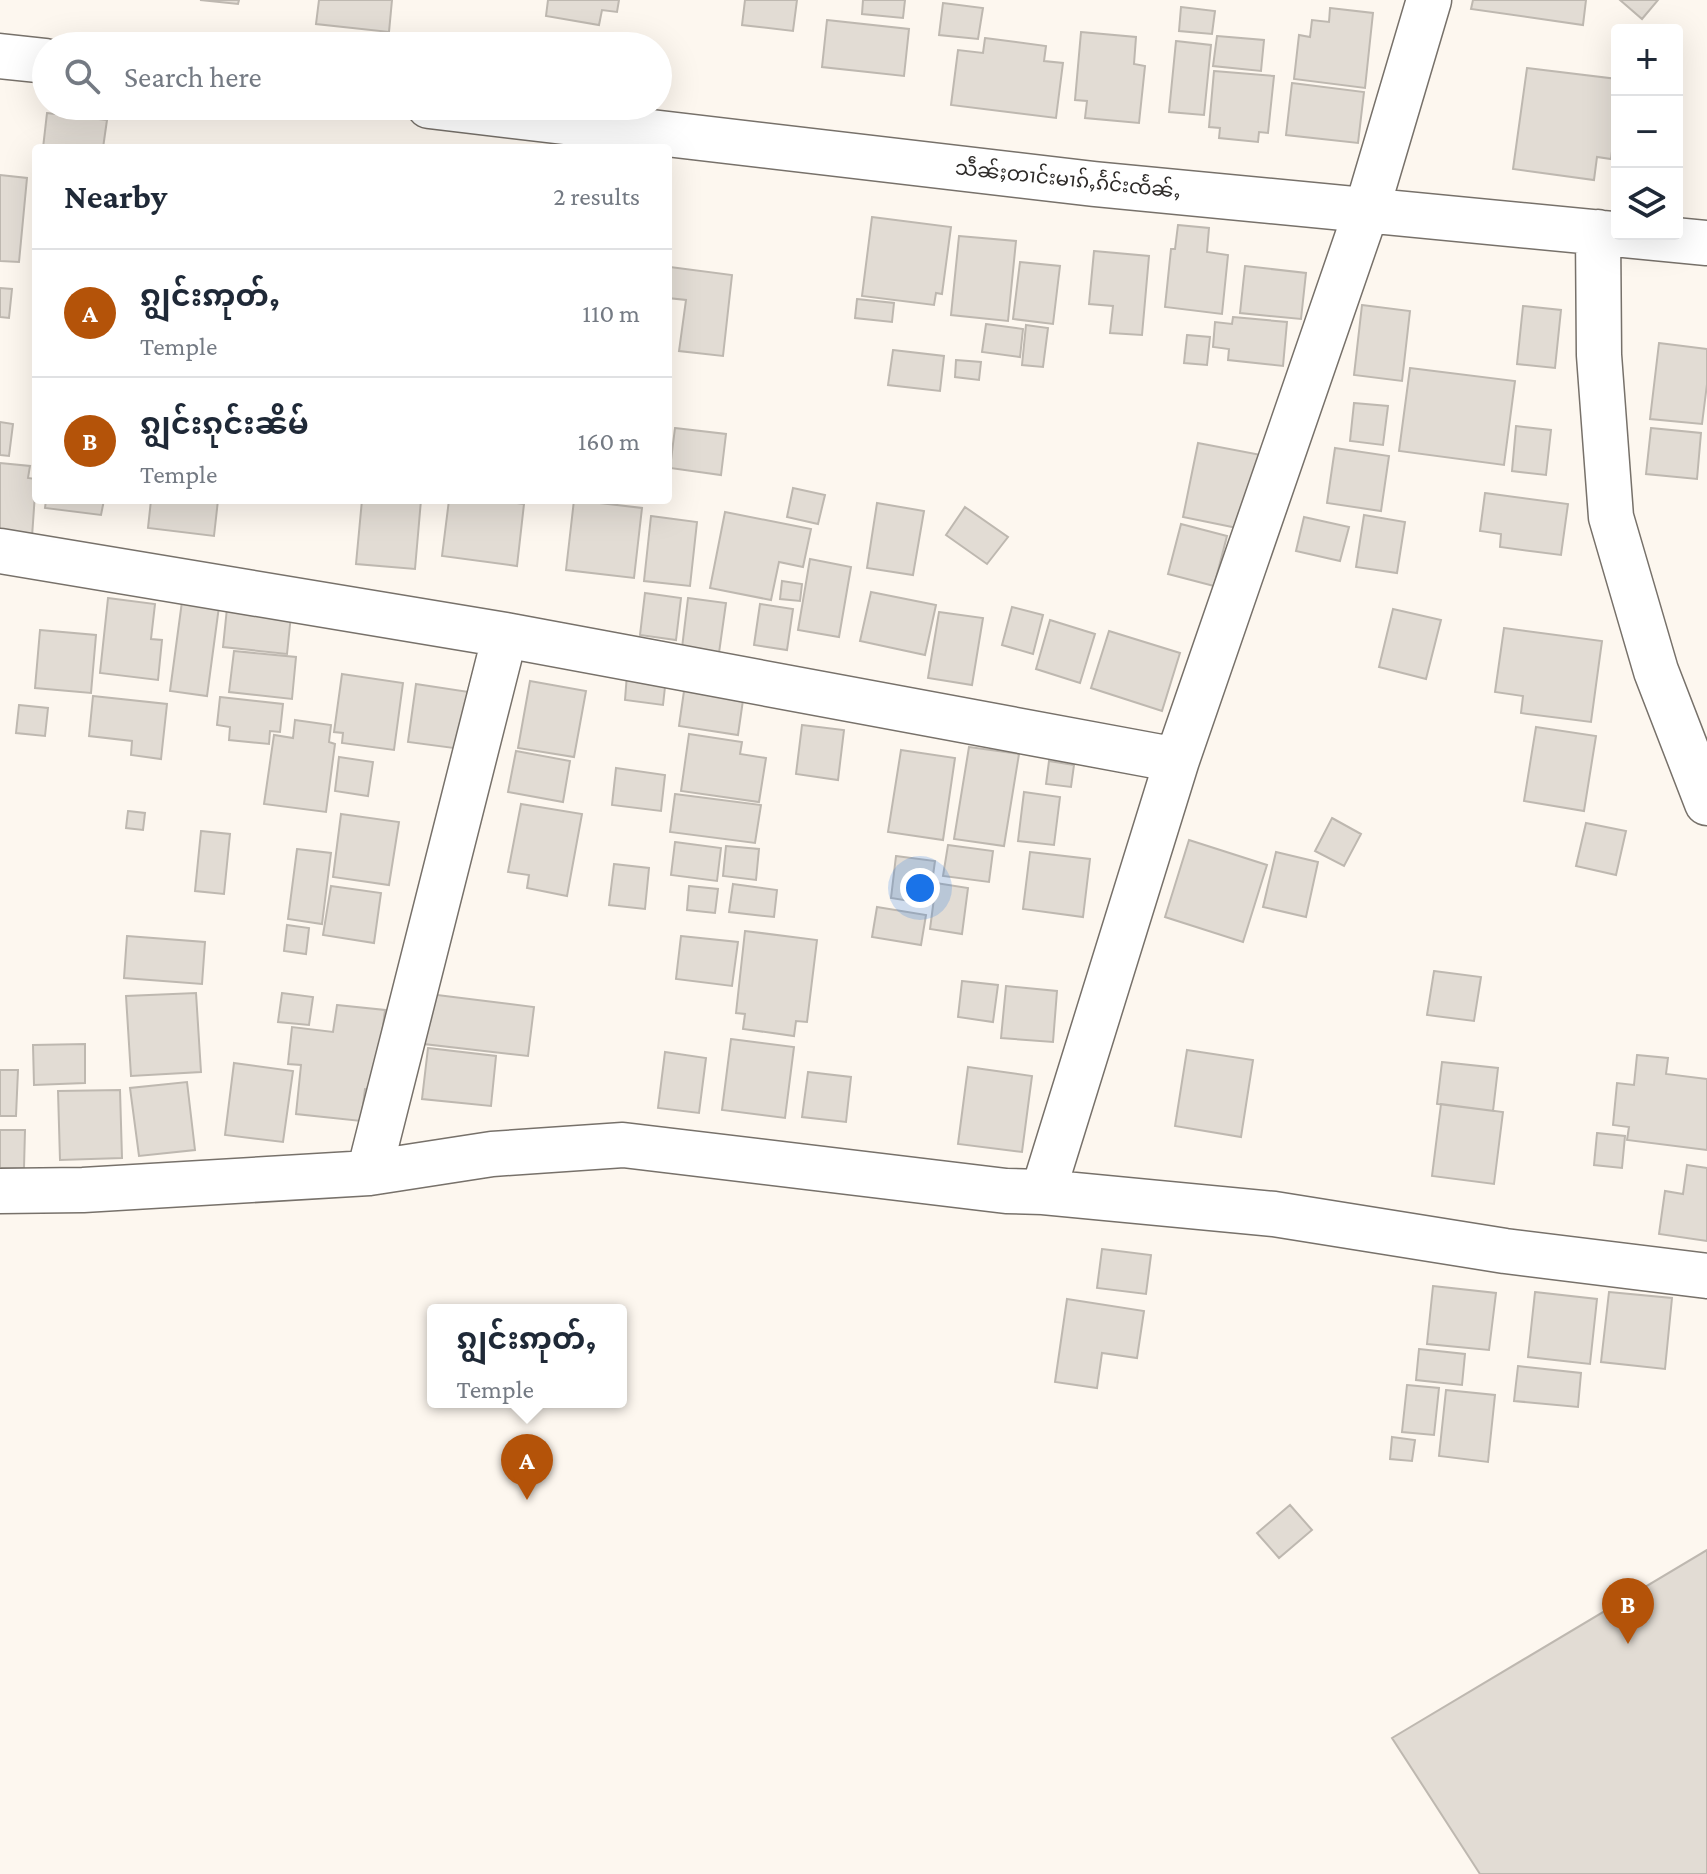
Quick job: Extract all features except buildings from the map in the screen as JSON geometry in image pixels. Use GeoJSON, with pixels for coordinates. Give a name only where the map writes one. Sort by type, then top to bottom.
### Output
{"type":"FeatureCollection","features":[{"type":"Feature","properties":{"kind":"street"},"geometry":{"type":"LineString","coordinates":[[1043,1192],[1177,760],[1367,209],[1429,0]]}},
{"type":"Feature","properties":{"kind":"street"},"geometry":{"type":"LineString","coordinates":[[0,56],[32,59]]}},
{"type":"Feature","properties":{"kind":"street","name":"သဵၼ်ႈတၢင်းမၢၵ်ႇၵႅင်းၸႅၼ်ႇ"},"geometry":{"type":"LineString","coordinates":[[548,120],[1094,184],[1707,243]]}},
{"type":"Feature","properties":{"kind":"street"},"geometry":{"type":"LineString","coordinates":[[1598,232],[1599,355],[1611,517],[1656,671],[1707,803]]}},
{"type":"Feature","properties":{"kind":"street"},"geometry":{"type":"LineString","coordinates":[[0,551],[505,635],[1177,760]]}},
{"type":"Feature","properties":{"kind":"street"},"geometry":{"type":"LineString","coordinates":[[369,1173],[505,635]]}},
{"type":"Feature","properties":{"kind":"street"},"geometry":{"type":"LineString","coordinates":[[0,1191],[83,1190],[369,1173],[492,1154],[623,1145],[1006,1191],[1274,1214],[1505,1251],[1707,1276]]}},
{"type":"Feature","properties":{"kind":"place","name":"ၵျွင်းဢုတ်ႇ"},"geometry":{"type":"Point","coordinates":[527,1500]}},
{"type":"Feature","properties":{"kind":"place","name":"ၵျွင်းၵုင်းၼိမ်"},"geometry":{"type":"Point","coordinates":[1628,1644]}}]}
